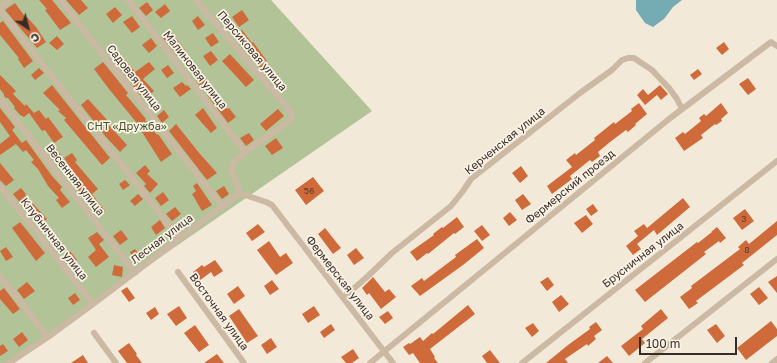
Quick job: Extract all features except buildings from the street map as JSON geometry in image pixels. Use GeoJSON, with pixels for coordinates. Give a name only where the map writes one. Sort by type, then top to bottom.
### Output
{"type":"FeatureCollection","features":[{"type":"Feature","properties":{"kind":"street"},"geometry":{"type":"LineString","coordinates":[[9,0],[0,8],[180,239]]}},
{"type":"Feature","properties":{"kind":"street","name":"Садовая улица"},"geometry":{"type":"LineString","coordinates":[[60,0],[222,206]]}},
{"type":"Feature","properties":{"kind":"street","name":"Малиновая улица"},"geometry":{"type":"LineString","coordinates":[[128,0],[245,152]]}},
{"type":"Feature","properties":{"kind":"street","name":"Персиковая улица"},"geometry":{"type":"LineString","coordinates":[[196,0],[291,112],[291,120],[245,152]]}},
{"type":"Feature","properties":{"kind":"street","name":"Фермерский проезд"},"geometry":{"type":"LineString","coordinates":[[370,363],[682,109],[774,44]]}},
{"type":"Feature","properties":{"kind":"street","name":"Керченская улица"},"geometry":{"type":"LineString","coordinates":[[343,298],[392,253],[451,206],[471,179],[612,70],[622,60],[634,58],[652,70],[669,88],[682,109]]}},
{"type":"Feature","properties":{"kind":"street","name":"Весенняя улица"},"geometry":{"type":"LineString","coordinates":[[0,99],[135,273]]}},
{"type":"Feature","properties":{"kind":"street"},"geometry":{"type":"LineString","coordinates":[[239,193],[239,189],[231,170],[234,162],[245,152]]}},
{"type":"Feature","properties":{"kind":"street","name":"Брусничная улица"},"geometry":{"type":"LineString","coordinates":[[522,363],[777,161]]}},
{"type":"Feature","properties":{"kind":"street","name":"Клубничная улица"},"geometry":{"type":"LineString","coordinates":[[0,186],[93,304]]}},
{"type":"Feature","properties":{"kind":"street","name":"Лесная улица"},"geometry":{"type":"LineString","coordinates":[[9,363],[48,337],[135,273],[239,193]]}},
{"type":"Feature","properties":{"kind":"street","name":"Фермерская улица"},"geometry":{"type":"LineString","coordinates":[[239,193],[266,202],[272,206],[393,363]]}},
{"type":"Feature","properties":{"kind":"street"},"geometry":{"type":"LineString","coordinates":[[645,363],[777,259]]}},
{"type":"Feature","properties":{"kind":"street","name":"Восточная улица"},"geometry":{"type":"LineString","coordinates":[[178,272],[244,363]]}},
{"type":"Feature","properties":{"kind":"street"},"geometry":{"type":"LineString","coordinates":[[0,276],[48,337]]}},
{"type":"Feature","properties":{"kind":"street"},"geometry":{"type":"LineString","coordinates":[[94,333],[116,363]]}},
{"type":"Feature","properties":{"kind":"street"},"geometry":{"type":"LineString","coordinates":[[772,363],[777,359]]}},
{"type":"Feature","properties":{"kind":"green space","name":"СНТ «Дружба»"},"geometry":{"type":"Polygon","coordinates":[[[0,0],[271,0],[372,111],[7,363],[0,363],[0,0]]]}},
{"type":"Feature","properties":{"kind":"water"},"geometry":{"type":"Polygon","coordinates":[[[636,0],[682,0],[673,7],[664,19],[653,27],[645,23],[636,10],[636,0]]]}}]}
